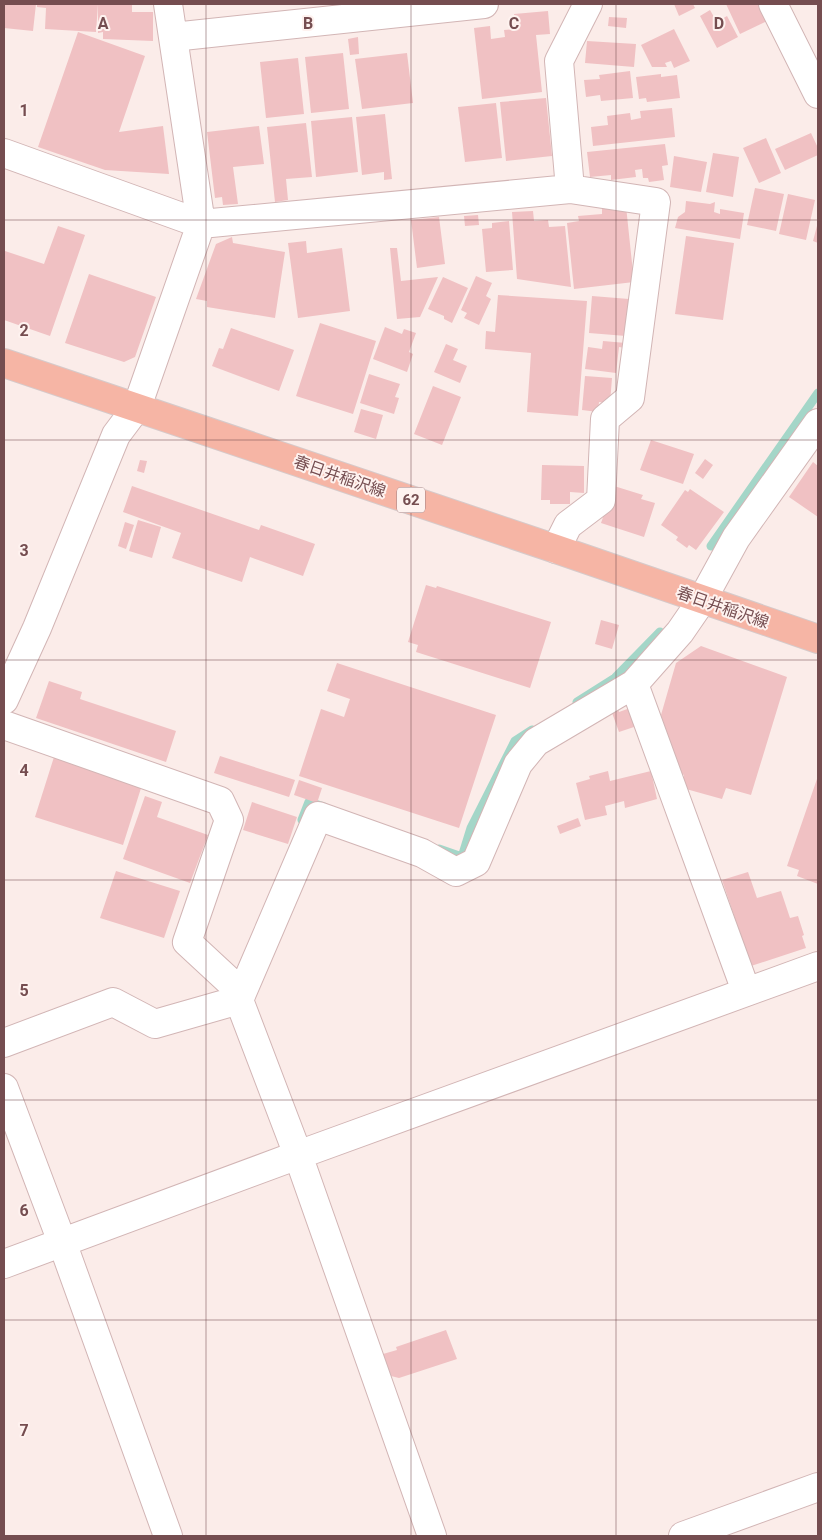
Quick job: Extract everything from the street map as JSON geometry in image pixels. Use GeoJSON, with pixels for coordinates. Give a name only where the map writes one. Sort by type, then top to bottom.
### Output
{"type":"FeatureCollection","features":[{"type":"Feature","properties":{"kind":"main road","name":"春日井稲沢線"},"geometry":{"type":"LineString","coordinates":[[4,363],[818,639]]}},
{"type":"Feature","properties":{"kind":"street"},"geometry":{"type":"LineString","coordinates":[[4,700],[37,628],[116,435],[137,408],[201,224],[168,4]]}},
{"type":"Feature","properties":{"kind":"street"},"geometry":{"type":"LineString","coordinates":[[173,37],[484,4]]}},
{"type":"Feature","properties":{"kind":"street"},"geometry":{"type":"LineString","coordinates":[[570,189],[559,61],[588,4]]}},
{"type":"Feature","properties":{"kind":"street"},"geometry":{"type":"LineString","coordinates":[[773,4],[818,94]]}},
{"type":"Feature","properties":{"kind":"street"},"geometry":{"type":"LineString","coordinates":[[4,153],[201,224],[570,189],[656,202],[630,398],[605,419],[601,500],[568,524],[556,549]]}},
{"type":"Feature","properties":{"kind":"street"},"geometry":{"type":"LineString","coordinates":[[4,1043],[113,1002],[155,1024],[240,996],[318,816],[422,853],[456,872],[476,862],[518,764],[536,742],[634,684],[680,632],[702,600],[736,538],[818,423]]}},
{"type":"Feature","properties":{"kind":"street"},"geometry":{"type":"LineString","coordinates":[[634,684],[746,991]]}},
{"type":"Feature","properties":{"kind":"street"},"geometry":{"type":"LineString","coordinates":[[4,725],[220,801],[230,820],[187,942],[240,996],[432,1536]]}},
{"type":"Feature","properties":{"kind":"street"},"geometry":{"type":"LineString","coordinates":[[4,1264],[818,966]]}},
{"type":"Feature","properties":{"kind":"street"},"geometry":{"type":"LineString","coordinates":[[4,1088],[62,1242],[168,1536]]}},
{"type":"Feature","properties":{"kind":"street"},"geometry":{"type":"LineString","coordinates":[[683,1536],[818,1487]]}},
{"type":"Feature","properties":{"kind":"building"},"geometry":{"type":"Polygon","coordinates":[[[4,4],[36,4],[33,31],[4,28],[4,4]]]}},
{"type":"Feature","properties":{"kind":"building"},"geometry":{"type":"Polygon","coordinates":[[[37,4],[98,4],[96,32],[45,29],[46,8],[37,7],[37,4]]]}},
{"type":"Feature","properties":{"kind":"building"},"geometry":{"type":"Polygon","coordinates":[[[98,4],[132,4],[132,12],[153,12],[153,41],[103,39],[103,32],[98,33],[98,4]]]}},
{"type":"Feature","properties":{"kind":"building"},"geometry":{"type":"Polygon","coordinates":[[[674,4],[693,4],[695,8],[679,16],[674,4]]]}},
{"type":"Feature","properties":{"kind":"building"},"geometry":{"type":"Polygon","coordinates":[[[726,4],[759,4],[767,21],[740,34],[726,4]]]}},
{"type":"Feature","properties":{"kind":"building"},"geometry":{"type":"Polygon","coordinates":[[[710,10],[717,22],[727,16],[738,37],[717,48],[700,16],[710,10]]]}},
{"type":"Feature","properties":{"kind":"building"},"geometry":{"type":"Polygon","coordinates":[[[548,11],[550,34],[536,35],[542,92],[482,99],[474,28],[490,26],[491,39],[505,37],[504,30],[516,29],[514,14],[548,11]]]}},
{"type":"Feature","properties":{"kind":"building"},"geometry":{"type":"Polygon","coordinates":[[[609,17],[627,18],[626,28],[608,26],[609,17]]]}},
{"type":"Feature","properties":{"kind":"building"},"geometry":{"type":"Polygon","coordinates":[[[674,29],[690,61],[674,68],[671,61],[665,63],[667,67],[652,67],[641,45],[674,29]]]}},
{"type":"Feature","properties":{"kind":"building"},"geometry":{"type":"Polygon","coordinates":[[[78,32],[145,56],[119,132],[163,126],[169,174],[105,170],[38,147],[78,32]]]}},
{"type":"Feature","properties":{"kind":"building"},"geometry":{"type":"Polygon","coordinates":[[[358,37],[359,54],[350,55],[348,39],[358,37]]]}},
{"type":"Feature","properties":{"kind":"building"},"geometry":{"type":"Polygon","coordinates":[[[587,41],[636,44],[634,67],[585,63],[587,41]]]}},
{"type":"Feature","properties":{"kind":"building"},"geometry":{"type":"Polygon","coordinates":[[[343,53],[349,109],[311,113],[305,57],[343,53]]]}},
{"type":"Feature","properties":{"kind":"building"},"geometry":{"type":"Polygon","coordinates":[[[407,53],[413,103],[362,109],[355,59],[407,53]]]}},
{"type":"Feature","properties":{"kind":"building"},"geometry":{"type":"Polygon","coordinates":[[[298,58],[304,114],[266,118],[260,62],[298,58]]]}},
{"type":"Feature","properties":{"kind":"building"},"geometry":{"type":"Polygon","coordinates":[[[630,71],[633,98],[601,101],[600,95],[586,97],[584,80],[600,79],[599,75],[630,71]]]}},
{"type":"Feature","properties":{"kind":"building"},"geometry":{"type":"Polygon","coordinates":[[[661,74],[661,77],[677,75],[680,98],[647,102],[646,98],[639,99],[636,77],[661,74]]]}},
{"type":"Feature","properties":{"kind":"building"},"geometry":{"type":"Polygon","coordinates":[[[546,98],[552,156],[506,161],[500,102],[546,98]]]}},
{"type":"Feature","properties":{"kind":"building"},"geometry":{"type":"Polygon","coordinates":[[[496,103],[502,158],[465,162],[458,107],[496,103]]]}},
{"type":"Feature","properties":{"kind":"building"},"geometry":{"type":"Polygon","coordinates":[[[672,108],[675,137],[593,146],[591,127],[608,125],[607,116],[630,113],[631,120],[641,118],[640,111],[672,108]]]}},
{"type":"Feature","properties":{"kind":"building"},"geometry":{"type":"Polygon","coordinates":[[[385,114],[392,179],[384,180],[384,172],[362,175],[356,117],[385,114]]]}},
{"type":"Feature","properties":{"kind":"building"},"geometry":{"type":"Polygon","coordinates":[[[352,117],[358,172],[316,177],[311,121],[352,117]]]}},
{"type":"Feature","properties":{"kind":"building"},"geometry":{"type":"Polygon","coordinates":[[[306,123],[312,177],[286,179],[288,200],[275,202],[267,127],[306,123]]]}},
{"type":"Feature","properties":{"kind":"building"},"geometry":{"type":"Polygon","coordinates":[[[259,126],[264,164],[233,167],[238,204],[223,205],[222,197],[215,198],[207,132],[259,126]]]}},
{"type":"Feature","properties":{"kind":"building"},"geometry":{"type":"Polygon","coordinates":[[[811,133],[818,148],[818,155],[785,170],[775,149],[811,133]]]}},
{"type":"Feature","properties":{"kind":"building"},"geometry":{"type":"Polygon","coordinates":[[[766,138],[781,173],[759,183],[743,148],[766,138]]]}},
{"type":"Feature","properties":{"kind":"building"},"geometry":{"type":"Polygon","coordinates":[[[665,144],[668,165],[662,166],[664,180],[649,182],[648,178],[643,178],[642,169],[635,170],[636,177],[611,180],[611,175],[590,177],[587,152],[665,144]]]}},
{"type":"Feature","properties":{"kind":"building"},"geometry":{"type":"Polygon","coordinates":[[[713,153],[739,157],[733,197],[706,192],[713,153]]]}},
{"type":"Feature","properties":{"kind":"building"},"geometry":{"type":"Polygon","coordinates":[[[674,156],[707,162],[701,192],[670,187],[674,156]]]}},
{"type":"Feature","properties":{"kind":"building"},"geometry":{"type":"Polygon","coordinates":[[[755,188],[784,194],[776,231],[747,225],[755,188]]]}},
{"type":"Feature","properties":{"kind":"building"},"geometry":{"type":"Polygon","coordinates":[[[788,194],[815,200],[806,240],[779,234],[788,194]]]}},
{"type":"Feature","properties":{"kind":"building"},"geometry":{"type":"Polygon","coordinates":[[[686,201],[710,204],[715,202],[714,212],[720,214],[720,209],[744,213],[740,239],[675,228],[678,217],[685,212],[686,201]]]}},
{"type":"Feature","properties":{"kind":"building"},"geometry":{"type":"Polygon","coordinates":[[[626,206],[634,282],[574,289],[567,223],[579,221],[578,216],[602,214],[602,208],[626,206]]]}},
{"type":"Feature","properties":{"kind":"building"},"geometry":{"type":"Polygon","coordinates":[[[533,211],[534,221],[548,220],[549,227],[565,226],[571,287],[517,279],[512,212],[533,211]]]}},
{"type":"Feature","properties":{"kind":"building"},"geometry":{"type":"Polygon","coordinates":[[[478,215],[479,225],[465,226],[464,216],[478,215]]]}},
{"type":"Feature","properties":{"kind":"building"},"geometry":{"type":"Polygon","coordinates":[[[439,217],[445,264],[417,268],[411,220],[439,217]]]}},
{"type":"Feature","properties":{"kind":"building"},"geometry":{"type":"Polygon","coordinates":[[[509,221],[513,270],[486,272],[482,229],[492,228],[492,223],[509,221]]]}},
{"type":"Feature","properties":{"kind":"building"},"geometry":{"type":"Polygon","coordinates":[[[818,222],[818,243],[813,241],[818,222]]]}},
{"type":"Feature","properties":{"kind":"building"},"geometry":{"type":"Polygon","coordinates":[[[58,226],[85,235],[50,336],[4,320],[4,253],[5,251],[44,264],[58,226]]]}},
{"type":"Feature","properties":{"kind":"building"},"geometry":{"type":"Polygon","coordinates":[[[686,236],[734,243],[723,320],[675,314],[686,236]]]}},
{"type":"Feature","properties":{"kind":"building"},"geometry":{"type":"Polygon","coordinates":[[[232,237],[233,243],[285,252],[275,318],[207,307],[207,301],[196,299],[216,244],[232,237]]]}},
{"type":"Feature","properties":{"kind":"building"},"geometry":{"type":"Polygon","coordinates":[[[306,241],[307,253],[342,248],[350,311],[298,318],[288,243],[306,241]]]}},
{"type":"Feature","properties":{"kind":"building"},"geometry":{"type":"Polygon","coordinates":[[[390,248],[397,248],[401,281],[438,277],[420,317],[397,319],[390,248]]]}},
{"type":"Feature","properties":{"kind":"building"},"geometry":{"type":"Polygon","coordinates":[[[89,274],[156,297],[135,357],[124,362],[65,343],[89,274]]]}},
{"type":"Feature","properties":{"kind":"building"},"geometry":{"type":"Polygon","coordinates":[[[476,276],[492,283],[486,296],[491,299],[479,325],[464,318],[467,313],[461,310],[476,276]]]}},
{"type":"Feature","properties":{"kind":"building"},"geometry":{"type":"Polygon","coordinates":[[[443,277],[468,288],[452,323],[444,319],[444,316],[428,309],[443,277]]]}},
{"type":"Feature","properties":{"kind":"building"},"geometry":{"type":"Polygon","coordinates":[[[498,295],[587,301],[578,416],[527,412],[531,353],[485,349],[486,331],[495,332],[498,295]]]}},
{"type":"Feature","properties":{"kind":"building"},"geometry":{"type":"Polygon","coordinates":[[[592,296],[629,299],[626,336],[589,333],[592,296]]]}},
{"type":"Feature","properties":{"kind":"building"},"geometry":{"type":"Polygon","coordinates":[[[320,323],[376,341],[353,414],[296,396],[320,323]]]}},
{"type":"Feature","properties":{"kind":"building"},"geometry":{"type":"Polygon","coordinates":[[[385,327],[402,334],[404,329],[416,333],[409,352],[413,354],[407,372],[373,359],[385,327]]]}},
{"type":"Feature","properties":{"kind":"building"},"geometry":{"type":"Polygon","coordinates":[[[231,328],[294,350],[279,391],[212,366],[219,348],[223,349],[231,328]]]}},
{"type":"Feature","properties":{"kind":"building"},"geometry":{"type":"Polygon","coordinates":[[[603,341],[626,343],[625,348],[619,347],[616,373],[585,369],[588,347],[602,349],[603,341]]]}},
{"type":"Feature","properties":{"kind":"building"},"geometry":{"type":"Polygon","coordinates":[[[446,344],[458,349],[453,360],[467,366],[460,383],[434,372],[446,344]]]}},
{"type":"Feature","properties":{"kind":"building"},"geometry":{"type":"Polygon","coordinates":[[[369,374],[400,384],[395,397],[399,398],[394,414],[360,403],[369,374]]]}},
{"type":"Feature","properties":{"kind":"building"},"geometry":{"type":"Polygon","coordinates":[[[585,376],[612,378],[610,403],[599,402],[598,412],[582,410],[585,376]]]}},
{"type":"Feature","properties":{"kind":"building"},"geometry":{"type":"Polygon","coordinates":[[[433,386],[461,397],[442,445],[414,434],[433,386]]]}},
{"type":"Feature","properties":{"kind":"building"},"geometry":{"type":"Polygon","coordinates":[[[361,409],[383,415],[376,439],[354,432],[361,409]]]}},
{"type":"Feature","properties":{"kind":"building"},"geometry":{"type":"Polygon","coordinates":[[[651,440],[694,454],[683,484],[640,470],[651,440]]]}},
{"type":"Feature","properties":{"kind":"building"},"geometry":{"type":"Polygon","coordinates":[[[705,459],[713,465],[703,479],[695,473],[705,459]]]}},
{"type":"Feature","properties":{"kind":"building"},"geometry":{"type":"Polygon","coordinates":[[[140,460],[147,461],[144,473],[137,471],[140,460]]]}},
{"type":"Feature","properties":{"kind":"building"},"geometry":{"type":"Polygon","coordinates":[[[813,462],[818,466],[818,517],[789,497],[813,462]]]}},
{"type":"Feature","properties":{"kind":"building"},"geometry":{"type":"Polygon","coordinates":[[[542,465],[584,466],[584,493],[570,492],[570,504],[550,504],[550,500],[541,500],[542,465]]]}},
{"type":"Feature","properties":{"kind":"building"},"geometry":{"type":"Polygon","coordinates":[[[132,486],[259,530],[261,525],[315,544],[303,576],[250,557],[242,582],[172,558],[181,533],[123,512],[132,486]]]}},
{"type":"Feature","properties":{"kind":"building"},"geometry":{"type":"Polygon","coordinates":[[[614,486],[643,495],[641,499],[655,503],[644,537],[601,523],[614,486]]]}},
{"type":"Feature","properties":{"kind":"building"},"geometry":{"type":"Polygon","coordinates":[[[690,489],[724,512],[696,550],[689,545],[687,548],[676,540],[678,537],[661,525],[685,490],[688,492],[690,489]]]}},
{"type":"Feature","properties":{"kind":"building"},"geometry":{"type":"Polygon","coordinates":[[[138,520],[161,527],[152,558],[129,551],[138,520]]]}},
{"type":"Feature","properties":{"kind":"building"},"geometry":{"type":"Polygon","coordinates":[[[125,522],[134,525],[126,549],[118,546],[125,522]]]}},
{"type":"Feature","properties":{"kind":"building"},"geometry":{"type":"Polygon","coordinates":[[[426,585],[436,588],[437,586],[551,622],[530,688],[416,652],[418,645],[408,642],[426,585]]]}},
{"type":"Feature","properties":{"kind":"building"},"geometry":{"type":"Polygon","coordinates":[[[601,620],[619,625],[612,649],[595,644],[601,620]]]}},
{"type":"Feature","properties":{"kind":"building"},"geometry":{"type":"Polygon","coordinates":[[[701,646],[787,677],[751,795],[726,788],[722,799],[686,789],[683,781],[684,775],[680,773],[661,715],[676,663],[701,646]]]}},
{"type":"Feature","properties":{"kind":"building"},"geometry":{"type":"Polygon","coordinates":[[[337,663],[496,715],[459,828],[299,776],[321,709],[344,717],[350,699],[327,691],[337,663]]]}},
{"type":"Feature","properties":{"kind":"building"},"geometry":{"type":"Polygon","coordinates":[[[49,681],[82,692],[80,699],[176,731],[166,762],[36,718],[49,681]]]}},
{"type":"Feature","properties":{"kind":"building"},"geometry":{"type":"Polygon","coordinates":[[[633,707],[640,725],[619,732],[611,710],[618,708],[619,712],[633,707]]]}},
{"type":"Feature","properties":{"kind":"building"},"geometry":{"type":"Polygon","coordinates":[[[220,756],[295,780],[289,797],[214,773],[220,756]]]}},
{"type":"Feature","properties":{"kind":"building"},"geometry":{"type":"Polygon","coordinates":[[[54,757],[142,785],[123,845],[35,817],[54,757]]]}},
{"type":"Feature","properties":{"kind":"building"},"geometry":{"type":"Polygon","coordinates":[[[608,771],[610,781],[651,771],[657,799],[625,808],[624,801],[605,806],[607,815],[585,820],[576,783],[590,779],[589,776],[608,771]]]}},
{"type":"Feature","properties":{"kind":"building"},"geometry":{"type":"Polygon","coordinates":[[[818,776],[818,884],[797,876],[799,870],[787,866],[818,776]]]}},
{"type":"Feature","properties":{"kind":"building"},"geometry":{"type":"Polygon","coordinates":[[[299,780],[322,788],[317,803],[294,795],[299,780]]]}},
{"type":"Feature","properties":{"kind":"building"},"geometry":{"type":"Polygon","coordinates":[[[145,796],[162,802],[157,817],[208,835],[190,883],[123,859],[145,796]]]}},
{"type":"Feature","properties":{"kind":"building"},"geometry":{"type":"Polygon","coordinates":[[[252,802],[297,817],[288,844],[243,830],[252,802]]]}},
{"type":"Feature","properties":{"kind":"building"},"geometry":{"type":"Polygon","coordinates":[[[578,818],[581,826],[560,834],[557,826],[578,818]]]}},
{"type":"Feature","properties":{"kind":"building"},"geometry":{"type":"Polygon","coordinates":[[[116,871],[180,891],[164,938],[100,918],[116,871]]]}},
{"type":"Feature","properties":{"kind":"building"},"geometry":{"type":"Polygon","coordinates":[[[748,872],[757,898],[781,891],[790,918],[798,916],[806,948],[751,966],[722,880],[748,872]]]}},
{"type":"Feature","properties":{"kind":"building"},"geometry":{"type":"Polygon","coordinates":[[[446,1330],[457,1359],[399,1378],[391,1376],[383,1354],[397,1350],[396,1347],[446,1330]]]}},
{"type":"Feature","properties":{"kind":"waterway"},"geometry":{"type":"LineString","coordinates":[[711,546],[818,393]]}},
{"type":"Feature","properties":{"kind":"waterway"},"geometry":{"type":"LineString","coordinates":[[577,702],[615,678],[660,632]]}},
{"type":"Feature","properties":{"kind":"waterway"},"geometry":{"type":"LineString","coordinates":[[439,849],[462,857],[471,828],[515,741],[532,730]]}},
{"type":"Feature","properties":{"kind":"waterway"},"geometry":{"type":"LineString","coordinates":[[302,820],[309,802],[324,807]]}}]}
